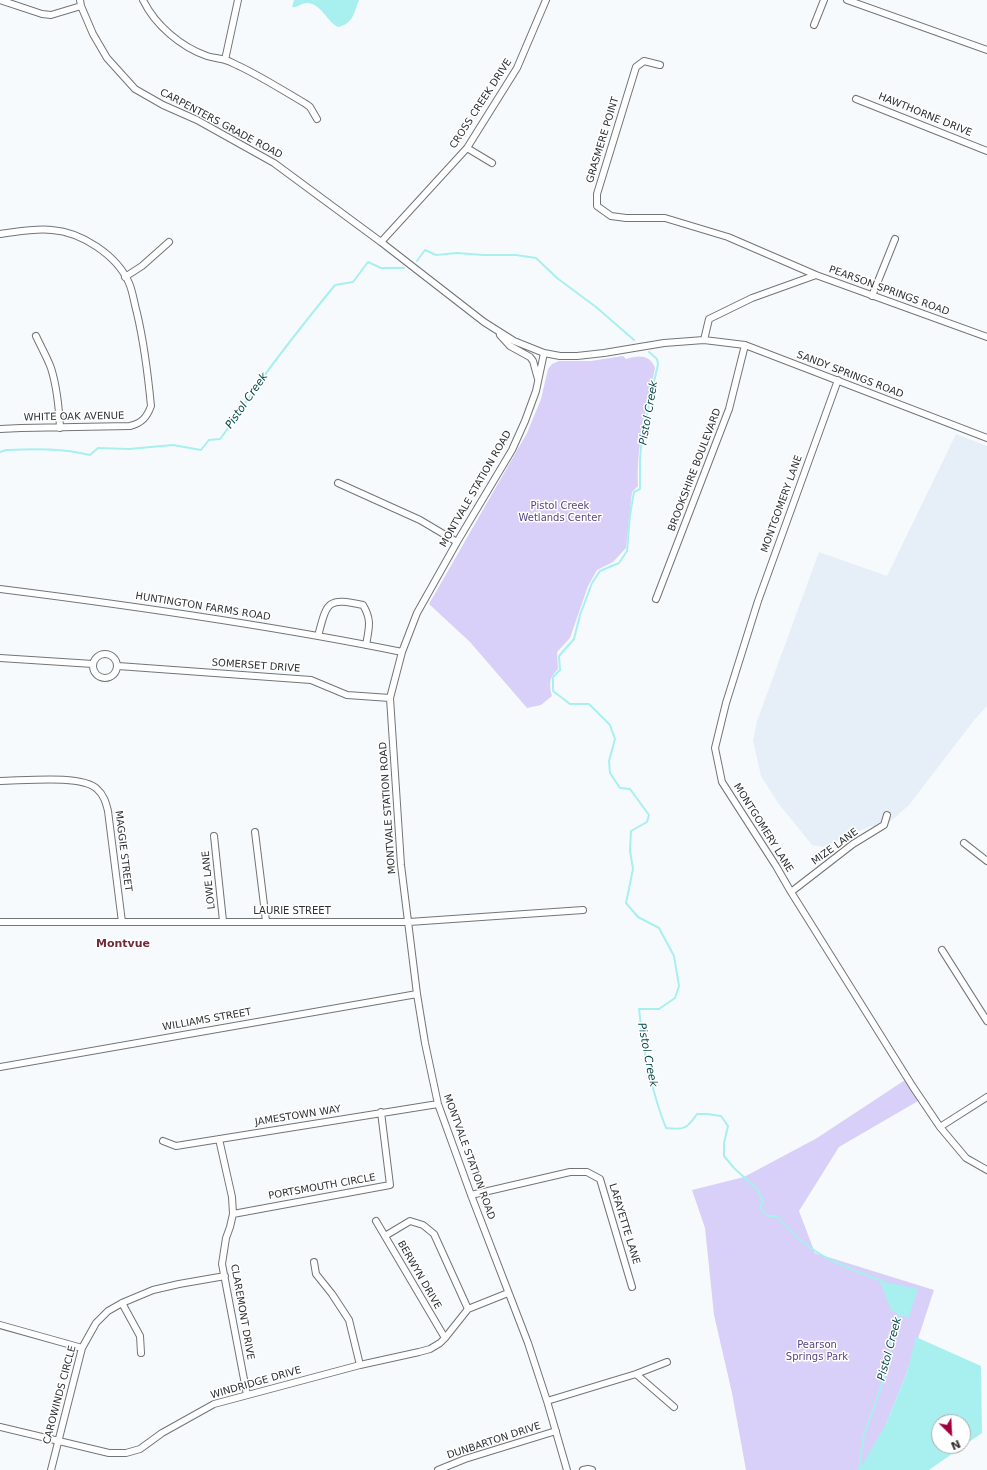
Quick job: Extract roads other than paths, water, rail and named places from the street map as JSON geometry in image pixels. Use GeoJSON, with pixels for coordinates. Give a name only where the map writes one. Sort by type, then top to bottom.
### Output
{"type":"FeatureCollection","features":[{"type":"Feature","properties":{"kind":"street"},"geometry":{"type":"LineString","coordinates":[[0,0],[42,14],[51,15],[80,3]]}},
{"type":"Feature","properties":{"kind":"street"},"geometry":{"type":"LineString","coordinates":[[143,0],[158,23],[171,35],[201,54],[225,60],[249,71],[306,104],[310,107],[317,119]]}},
{"type":"Feature","properties":{"kind":"street"},"geometry":{"type":"LineString","coordinates":[[225,60],[238,0]]}},
{"type":"Feature","properties":{"kind":"street","name":"CROSS CREEK DRIVE"},"geometry":{"type":"LineString","coordinates":[[381,242],[467,148],[517,68],[546,0]]}},
{"type":"Feature","properties":{"kind":"street"},"geometry":{"type":"LineString","coordinates":[[814,25],[824,0]]}},
{"type":"Feature","properties":{"kind":"street"},"geometry":{"type":"LineString","coordinates":[[847,0],[987,50]]}},
{"type":"Feature","properties":{"kind":"street","name":"CARPENTERS GRADE ROAD"},"geometry":{"type":"LineString","coordinates":[[80,3],[93,34],[107,58],[135,89],[197,120],[274,163],[381,242]]}},
{"type":"Feature","properties":{"kind":"street","name":"GRASMERE POINT"},"geometry":{"type":"LineString","coordinates":[[660,65],[644,61],[636,67],[597,194],[597,206],[611,216],[626,218],[665,218],[728,237],[816,275]]}},
{"type":"Feature","properties":{"kind":"street","name":"HAWTHORNE DRIVE"},"geometry":{"type":"LineString","coordinates":[[856,99],[987,151]]}},
{"type":"Feature","properties":{"kind":"street"},"geometry":{"type":"LineString","coordinates":[[467,148],[492,163]]}},
{"type":"Feature","properties":{"kind":"street","name":"WHITE OAK AVENUE"},"geometry":{"type":"LineString","coordinates":[[0,234],[26,230],[51,230],[68,233],[88,241],[102,250],[119,268],[128,282],[133,296],[142,335],[151,406],[148,414],[139,424],[130,426],[21,428],[0,430]]}},
{"type":"Feature","properties":{"kind":"street"},"geometry":{"type":"LineString","coordinates":[[872,296],[895,239]]}},
{"type":"Feature","properties":{"kind":"street"},"geometry":{"type":"LineString","coordinates":[[125,277],[142,266],[169,242]]}},
{"type":"Feature","properties":{"kind":"street"},"geometry":{"type":"LineString","coordinates":[[381,242],[497,331],[514,341],[544,353],[560,356],[587,356],[655,344],[704,340]]}},
{"type":"Feature","properties":{"kind":"street","name":"PEARSON SPRINGS ROAD"},"geometry":{"type":"LineString","coordinates":[[704,340],[709,319],[752,298],[816,275],[987,337]]}},
{"type":"Feature","properties":{"kind":"street"},"geometry":{"type":"LineString","coordinates":[[497,331],[510,346],[530,357],[533,361],[538,380]]}},
{"type":"Feature","properties":{"kind":"street"},"geometry":{"type":"LineString","coordinates":[[36,336],[55,383],[59,404],[60,428]]}},
{"type":"Feature","properties":{"kind":"street","name":"SANDY SPRINGS ROAD"},"geometry":{"type":"LineString","coordinates":[[704,340],[745,345],[987,438]]}},
{"type":"Feature","properties":{"kind":"street","name":"BROOKSHIRE BOULEVARD"},"geometry":{"type":"LineString","coordinates":[[656,599],[729,409],[745,345]]}},
{"type":"Feature","properties":{"kind":"street","name":"MONTVALE STATION ROAD"},"geometry":{"type":"LineString","coordinates":[[544,353],[536,391],[525,421],[512,450],[417,613],[402,652],[390,698],[401,865],[424,1043],[438,1104],[528,1343],[567,1470]]}},
{"type":"Feature","properties":{"kind":"street","name":"MONTGOMERY LANE"},"geometry":{"type":"LineString","coordinates":[[838,380],[758,601],[726,703],[715,748],[722,782],[776,866],[909,1081],[940,1127],[966,1158],[987,1170]]}},
{"type":"Feature","properties":{"kind":"street"},"geometry":{"type":"LineString","coordinates":[[338,483],[420,520],[457,542]]}},
{"type":"Feature","properties":{"kind":"street","name":"HUNTINGTON FARMS ROAD"},"geometry":{"type":"LineString","coordinates":[[0,589],[223,619],[402,652]]}},
{"type":"Feature","properties":{"kind":"street"},"geometry":{"type":"LineString","coordinates":[[318,636],[328,607],[335,601],[346,601],[363,605],[369,615],[369,630],[366,645]]}},
{"type":"Feature","properties":{"kind":"street"},"geometry":{"type":"LineString","coordinates":[[106,653],[112,655],[117,660],[118,666],[116,673],[111,677],[104,678],[98,676],[94,671],[92,664],[95,658],[100,654],[106,653]]}},
{"type":"Feature","properties":{"kind":"street"},"geometry":{"type":"LineString","coordinates":[[0,658],[92,664]]}},
{"type":"Feature","properties":{"kind":"street","name":"SOMERSET DRIVE"},"geometry":{"type":"LineString","coordinates":[[118,666],[311,680],[347,695],[390,698]]}},
{"type":"Feature","properties":{"kind":"street","name":"MAGGIE STREET"},"geometry":{"type":"LineString","coordinates":[[0,781],[61,780],[84,782],[91,784],[98,789],[104,798],[108,811],[122,922]]}},
{"type":"Feature","properties":{"kind":"street","name":"MIZE LANE"},"geometry":{"type":"LineString","coordinates":[[791,892],[853,844],[884,825],[887,815]]}},
{"type":"Feature","properties":{"kind":"street"},"geometry":{"type":"LineString","coordinates":[[255,832],[266,921]]}},
{"type":"Feature","properties":{"kind":"street","name":"LOWE LANE"},"geometry":{"type":"LineString","coordinates":[[214,836],[223,922]]}},
{"type":"Feature","properties":{"kind":"street"},"geometry":{"type":"LineString","coordinates":[[964,843],[987,861]]}},
{"type":"Feature","properties":{"kind":"street","name":"LAURIE STREET"},"geometry":{"type":"LineString","coordinates":[[0,922],[408,922],[583,910]]}},
{"type":"Feature","properties":{"kind":"street"},"geometry":{"type":"LineString","coordinates":[[942,950],[987,1021]]}},
{"type":"Feature","properties":{"kind":"street","name":"WILLIAMS STREET"},"geometry":{"type":"LineString","coordinates":[[0,1067],[417,994]]}},
{"type":"Feature","properties":{"kind":"street"},"geometry":{"type":"LineString","coordinates":[[940,1127],[987,1098]]}},
{"type":"Feature","properties":{"kind":"street","name":"JAMESTOWN WAY"},"geometry":{"type":"LineString","coordinates":[[163,1141],[176,1146],[438,1104]]}},
{"type":"Feature","properties":{"kind":"street","name":"PORTSMOUTH CIRCLE"},"geometry":{"type":"LineString","coordinates":[[233,1214],[390,1185],[381,1112]]}},
{"type":"Feature","properties":{"kind":"street","name":"CLAREMONT DRIVE"},"geometry":{"type":"LineString","coordinates":[[220,1139],[232,1197],[233,1214],[226,1238],[222,1264],[247,1394]]}},
{"type":"Feature","properties":{"kind":"street","name":"LAFAYETTE LANE"},"geometry":{"type":"LineString","coordinates":[[471,1195],[570,1172],[587,1172],[600,1179],[632,1287]]}},
{"type":"Feature","properties":{"kind":"street","name":"BERWYN DRIVE"},"geometry":{"type":"LineString","coordinates":[[376,1221],[445,1338]]}},
{"type":"Feature","properties":{"kind":"street"},"geometry":{"type":"LineString","coordinates":[[385,1236],[410,1222],[423,1224],[434,1234],[468,1309]]}},
{"type":"Feature","properties":{"kind":"street"},"geometry":{"type":"LineString","coordinates":[[314,1262],[316,1274],[332,1294],[349,1320],[360,1365]]}},
{"type":"Feature","properties":{"kind":"street","name":"CAROWINDS CIRCLE"},"geometry":{"type":"LineString","coordinates":[[51,1470],[82,1348],[96,1323],[108,1311],[122,1303],[153,1290],[225,1276]]}},
{"type":"Feature","properties":{"kind":"street","name":"WINDRIDGE DRIVE"},"geometry":{"type":"LineString","coordinates":[[0,1427],[109,1453],[126,1453],[140,1449],[162,1434],[214,1404],[247,1394],[430,1348],[440,1343],[445,1338],[468,1309],[508,1293]]}},
{"type":"Feature","properties":{"kind":"street"},"geometry":{"type":"LineString","coordinates":[[122,1303],[140,1336],[141,1353]]}},
{"type":"Feature","properties":{"kind":"street"},"geometry":{"type":"LineString","coordinates":[[0,1325],[82,1348]]}},
{"type":"Feature","properties":{"kind":"street"},"geometry":{"type":"LineString","coordinates":[[547,1401],[636,1374],[667,1362]]}},
{"type":"Feature","properties":{"kind":"street"},"geometry":{"type":"LineString","coordinates":[[636,1374],[674,1407]]}},
{"type":"Feature","properties":{"kind":"street","name":"DUNBARTON DRIVE"},"geometry":{"type":"LineString","coordinates":[[438,1470],[465,1459],[556,1431]]}},
{"type":"Feature","properties":{"kind":"street"},"geometry":{"type":"LineString","coordinates":[[582,1470],[592,1470]]}},
{"type":"Feature","properties":{"kind":"water"},"geometry":{"type":"Polygon","coordinates":[[[294,0],[359,0],[350,21],[343,26],[338,27],[330,21],[320,9],[312,4],[305,3],[292,7],[294,0]]]}},
{"type":"Feature","properties":{"kind":"water"},"geometry":{"type":"Polygon","coordinates":[[[880,1281],[918,1289],[908,1319],[891,1310],[880,1281]]]}},
{"type":"Feature","properties":{"kind":"water"},"geometry":{"type":"Polygon","coordinates":[[[916,1337],[981,1366],[982,1433],[971,1441],[971,1414],[931,1414],[931,1454],[952,1454],[929,1470],[859,1470],[886,1424],[907,1372],[916,1337]]]}},
{"type":"Feature","properties":{"kind":"waterway","name":"Pistol Creek"},"geometry":{"type":"LineString","coordinates":[[417,261],[425,250],[436,255],[457,253],[516,255],[536,258],[557,278],[596,307],[634,340]]}},
{"type":"Feature","properties":{"kind":"waterway","name":"Pistol Creek"},"geometry":{"type":"LineString","coordinates":[[0,452],[6,450],[28,449],[69,451],[90,455],[98,448],[129,449],[173,445],[201,450],[209,440],[220,439],[277,358],[335,285],[353,282],[368,262],[381,268],[404,268]]}},
{"type":"Feature","properties":{"kind":"waterway","name":"Pistol Creek"},"geometry":{"type":"LineString","coordinates":[[649,352],[657,359],[658,364],[642,435],[640,489],[634,492],[630,515],[627,551],[619,563],[600,571],[592,583],[580,615],[574,639],[559,656],[560,670],[553,677],[553,691],[570,704],[589,704],[610,725],[615,739],[609,761],[610,773],[620,788],[630,789],[649,815],[647,822],[631,831],[630,851],[633,869],[626,903],[638,917],[659,928],[674,956],[679,986],[675,998],[659,1009],[639,1009],[648,1070],[666,1128],[677,1129],[688,1126],[697,1114],[721,1116],[728,1126],[724,1143],[724,1156],[734,1168],[758,1190],[763,1202],[760,1208],[768,1216],[777,1216],[800,1240],[825,1257],[882,1281]]}},
{"type":"Feature","properties":{"kind":"waterway","name":"Pistol Creek"},"geometry":{"type":"LineString","coordinates":[[859,1470],[864,1434],[890,1359],[892,1337],[900,1313]]}},
{"type":"Feature","properties":{"kind":"district","name":"Montvue"},"geometry":{"type":"Point","coordinates":[123,944]}},
{"type":"Feature","properties":{"kind":"park label","name":"Pistol Creek Wetlands Center"},"geometry":{"type":"Point","coordinates":[560,512]}},
{"type":"Feature","properties":{"kind":"park label","name":"Pearson Springs Park"},"geometry":{"type":"Point","coordinates":[817,1350]}}]}
